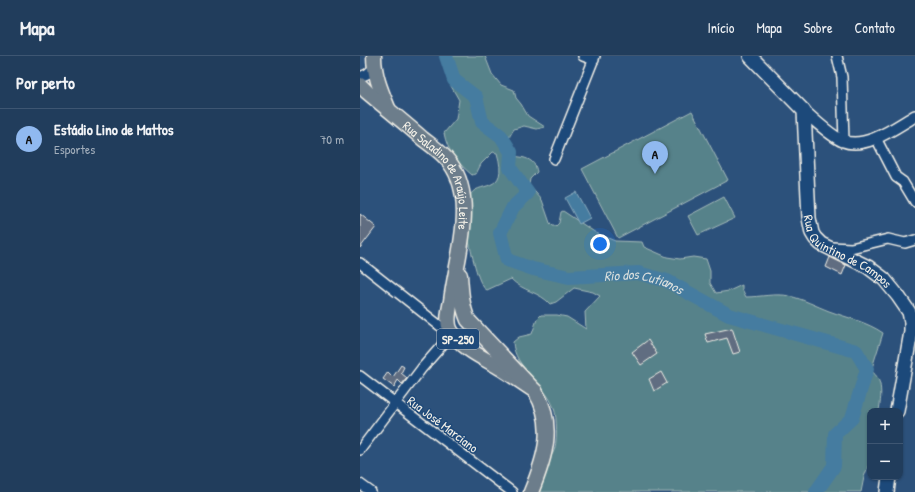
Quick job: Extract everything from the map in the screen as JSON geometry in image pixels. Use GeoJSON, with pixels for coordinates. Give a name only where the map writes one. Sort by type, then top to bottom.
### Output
{"type":"FeatureCollection","features":[{"type":"Feature","properties":{"kind":"main road"},"geometry":{"type":"LineString","coordinates":[[750,56],[804,111]]}},
{"type":"Feature","properties":{"kind":"main road","name":"Rua Saladino de Araújo Leite"},"geometry":{"type":"LineString","coordinates":[[374,62],[379,87],[389,110]]}},
{"type":"Feature","properties":{"kind":"main road","name":"Rua Saladino de Araújo Leite"},"geometry":{"type":"LineString","coordinates":[[360,85],[450,162],[459,178],[464,196],[460,251],[461,290],[467,318]]}},
{"type":"Feature","properties":{"kind":"main road","name":"Rua Quintino de Campos"},"geometry":{"type":"LineString","coordinates":[[804,111],[809,218],[814,238],[821,244],[878,273],[898,296],[909,312],[911,332],[898,408]]}},
{"type":"Feature","properties":{"kind":"main road","name":"Rua Saladino de Araújo Leite"},"geometry":{"type":"LineString","coordinates":[[450,326],[453,282],[460,251]]}},
{"type":"Feature","properties":{"kind":"main road"},"geometry":{"type":"LineString","coordinates":[[450,326],[462,328],[467,318]]}},
{"type":"Feature","properties":{"kind":"main road","name":"SP-250"},"geometry":{"type":"LineString","coordinates":[[467,318],[535,391],[540,399],[545,416],[547,432],[546,447],[542,464],[531,492]]}},
{"type":"Feature","properties":{"kind":"main road","name":"SP-250"},"geometry":{"type":"LineString","coordinates":[[450,326],[472,352],[535,391]]}},
{"type":"Feature","properties":{"kind":"main road"},"geometry":{"type":"LineString","coordinates":[[887,492],[889,480]]}},
{"type":"Feature","properties":{"kind":"street"},"geometry":{"type":"LineString","coordinates":[[554,159],[595,58],[583,56]]}},
{"type":"Feature","properties":{"kind":"street"},"geometry":{"type":"LineString","coordinates":[[836,56],[842,77],[844,141]]}},
{"type":"Feature","properties":{"kind":"street"},"geometry":{"type":"LineString","coordinates":[[360,77],[368,74],[374,62]]}},
{"type":"Feature","properties":{"kind":"street"},"geometry":{"type":"LineString","coordinates":[[804,111],[827,130],[844,141],[858,142],[876,138],[915,116]]}},
{"type":"Feature","properties":{"kind":"street"},"geometry":{"type":"LineString","coordinates":[[876,138],[896,177],[903,182],[915,202]]}},
{"type":"Feature","properties":{"kind":"street"},"geometry":{"type":"LineString","coordinates":[[821,244],[833,247],[851,248],[888,239],[905,243],[915,240]]}},
{"type":"Feature","properties":{"kind":"street"},"geometry":{"type":"LineString","coordinates":[[360,263],[440,326],[450,326],[444,343],[422,368],[360,450]]}},
{"type":"Feature","properties":{"kind":"street","name":"Rua José Marciano"},"geometry":{"type":"LineString","coordinates":[[360,376],[508,491]]}},
{"type":"Feature","properties":{"kind":"street"},"geometry":{"type":"LineString","coordinates":[[360,484],[371,492]]}},
{"type":"Feature","properties":{"kind":"green space"},"geometry":{"type":"Polygon","coordinates":[[[445,56],[485,56],[492,74],[501,85],[514,90],[516,98],[528,116],[545,127],[537,129],[524,126],[514,129],[510,135],[508,148],[511,156],[528,159],[536,167],[537,172],[530,179],[529,185],[542,200],[550,223],[553,226],[556,226],[559,223],[561,212],[563,211],[596,233],[615,241],[642,242],[644,247],[667,257],[680,259],[693,257],[706,259],[710,271],[710,283],[716,293],[729,291],[742,285],[742,289],[746,297],[774,295],[789,296],[864,323],[883,333],[871,371],[875,374],[880,384],[880,406],[880,408],[867,408],[867,469],[861,492],[540,492],[539,483],[543,468],[555,449],[555,412],[550,399],[519,360],[513,342],[519,337],[532,334],[537,319],[541,315],[557,315],[567,317],[586,329],[585,312],[600,296],[593,292],[574,288],[556,302],[550,304],[541,297],[515,283],[511,279],[487,290],[483,287],[476,270],[468,236],[468,205],[473,191],[491,185],[496,181],[499,176],[500,167],[497,153],[493,152],[481,164],[476,174],[472,175],[462,166],[450,151],[444,133],[456,119],[459,100],[451,86],[449,69],[445,56]]]}},
{"type":"Feature","properties":{"kind":"green space"},"geometry":{"type":"Polygon","coordinates":[[[692,111],[728,180],[618,238],[582,169],[692,111]]]}},
{"type":"Feature","properties":{"kind":"green space"},"geometry":{"type":"Polygon","coordinates":[[[724,197],[735,218],[698,235],[688,216],[724,197]]]}},
{"type":"Feature","properties":{"kind":"water"},"geometry":{"type":"Polygon","coordinates":[[[576,192],[590,218],[579,224],[565,198],[576,192]]]}},
{"type":"Feature","properties":{"kind":"building"},"geometry":{"type":"Polygon","coordinates":[[[360,214],[376,227],[360,248],[360,214]]]}},
{"type":"Feature","properties":{"kind":"building"},"geometry":{"type":"Polygon","coordinates":[[[830,257],[846,265],[842,275],[826,267],[830,257]]]}},
{"type":"Feature","properties":{"kind":"building"},"geometry":{"type":"Polygon","coordinates":[[[732,328],[740,352],[733,354],[727,338],[708,343],[705,334],[732,328]]]}},
{"type":"Feature","properties":{"kind":"building"},"geometry":{"type":"Polygon","coordinates":[[[648,340],[657,354],[641,365],[632,352],[648,340]]]}},
{"type":"Feature","properties":{"kind":"building"},"geometry":{"type":"Polygon","coordinates":[[[401,365],[404,367],[401,373],[407,378],[402,384],[398,380],[394,387],[383,379],[388,372],[393,377],[401,365]]]}},
{"type":"Feature","properties":{"kind":"building"},"geometry":{"type":"Polygon","coordinates":[[[661,372],[667,383],[654,391],[649,379],[661,372]]]}},
{"type":"Feature","properties":{"kind":"waterway","name":"Rio dos Cutianos"},"geometry":{"type":"LineString","coordinates":[[446,56],[454,80],[476,97],[482,122],[501,136],[511,152],[510,168],[528,193],[513,207],[500,233],[507,260],[533,269],[569,277],[638,273],[667,281],[729,315],[856,351],[867,369],[852,418],[835,434],[834,466],[816,492]]}},
{"type":"Feature","properties":{"kind":"place","name":"Estádio Lino de Mattos"},"geometry":{"type":"Point","coordinates":[655,174]}}]}
